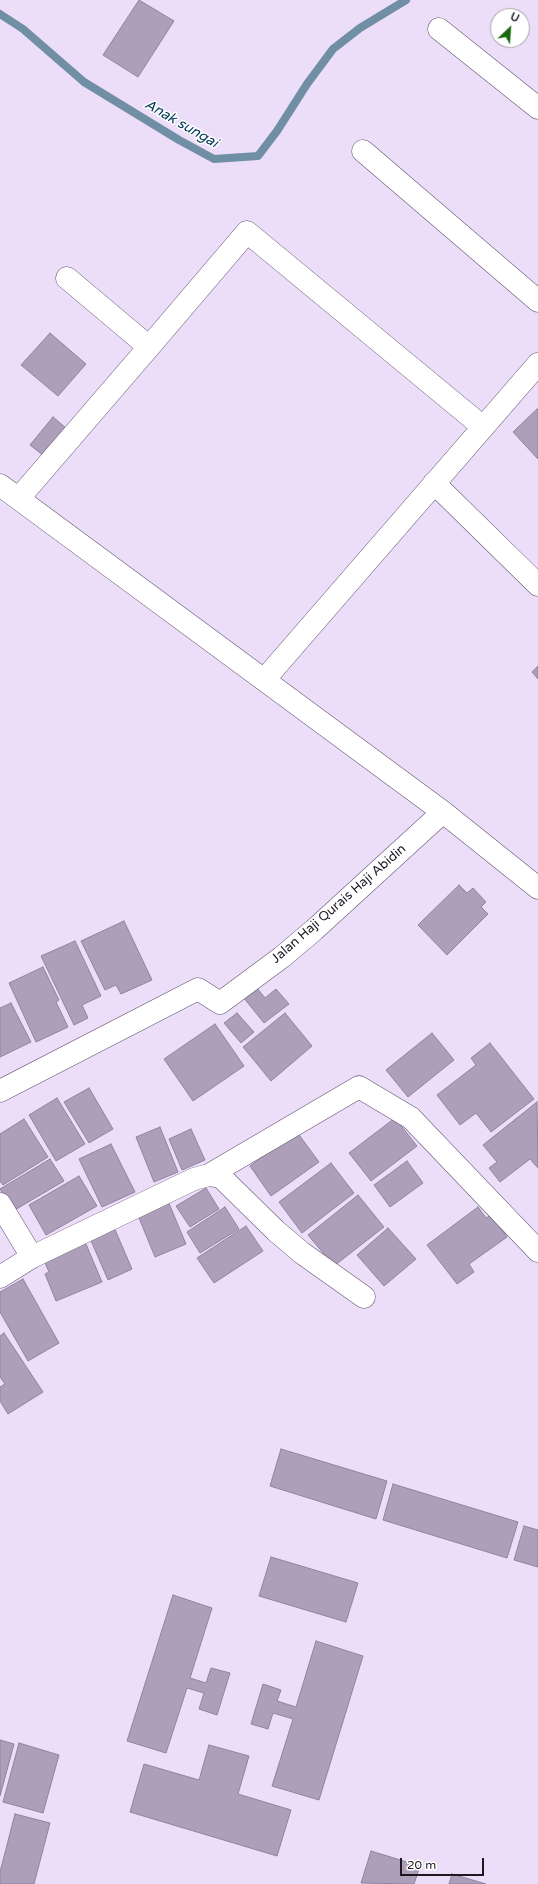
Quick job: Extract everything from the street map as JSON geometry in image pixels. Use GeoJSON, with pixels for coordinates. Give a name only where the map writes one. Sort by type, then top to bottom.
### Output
{"type":"FeatureCollection","features":[{"type":"Feature","properties":{"kind":"street"},"geometry":{"type":"LineString","coordinates":[[439,29],[538,108]]}},
{"type":"Feature","properties":{"kind":"street"},"geometry":{"type":"LineString","coordinates":[[363,152],[538,301]]}},
{"type":"Feature","properties":{"kind":"street"},"geometry":{"type":"LineString","coordinates":[[19,498],[247,232],[483,427]]}},
{"type":"Feature","properties":{"kind":"street"},"geometry":{"type":"LineString","coordinates":[[67,278],[149,347]]}},
{"type":"Feature","properties":{"kind":"street"},"geometry":{"type":"LineString","coordinates":[[264,680],[538,364]]}},
{"type":"Feature","properties":{"kind":"street"},"geometry":{"type":"LineString","coordinates":[[434,483],[538,585]]}},
{"type":"Feature","properties":{"kind":"street"},"geometry":{"type":"LineString","coordinates":[[0,485],[443,812],[536,883]]}},
{"type":"Feature","properties":{"kind":"street","name":"Jalan Haji Qurais Haji Abidin"},"geometry":{"type":"LineString","coordinates":[[0,1091],[198,989],[220,1003],[282,957],[314,930],[443,812]]}},
{"type":"Feature","properties":{"kind":"street"},"geometry":{"type":"LineString","coordinates":[[0,1277],[32,1257],[194,1180],[209,1175],[359,1087],[411,1118],[538,1251]]}},
{"type":"Feature","properties":{"kind":"street"},"geometry":{"type":"LineString","coordinates":[[209,1175],[221,1177],[276,1231],[302,1253],[364,1297]]}},
{"type":"Feature","properties":{"kind":"street"},"geometry":{"type":"LineString","coordinates":[[0,1204],[32,1257]]}},
{"type":"Feature","properties":{"kind":"building"},"geometry":{"type":"Polygon","coordinates":[[[139,0],[174,21],[138,77],[103,55],[139,0]]]}},
{"type":"Feature","properties":{"kind":"building"},"geometry":{"type":"Polygon","coordinates":[[[50,333],[86,364],[58,396],[21,365],[50,333]]]}},
{"type":"Feature","properties":{"kind":"building"},"geometry":{"type":"Polygon","coordinates":[[[537,409],[538,410],[538,459],[513,432],[537,409]]]}},
{"type":"Feature","properties":{"kind":"building"},"geometry":{"type":"Polygon","coordinates":[[[53,417],[66,428],[44,456],[30,445],[53,417]]]}},
{"type":"Feature","properties":{"kind":"building"},"geometry":{"type":"Polygon","coordinates":[[[538,666],[538,679],[532,672],[538,666]]]}},
{"type":"Feature","properties":{"kind":"building"},"geometry":{"type":"Polygon","coordinates":[[[459,885],[467,893],[473,888],[486,902],[481,907],[488,914],[447,955],[418,925],[459,885]]]}},
{"type":"Feature","properties":{"kind":"building"},"geometry":{"type":"Polygon","coordinates":[[[124,921],[152,980],[121,994],[116,985],[105,990],[81,941],[124,921]]]}},
{"type":"Feature","properties":{"kind":"building"},"geometry":{"type":"Polygon","coordinates":[[[75,941],[101,996],[82,1005],[88,1018],[74,1025],[41,956],[75,941]]]}},
{"type":"Feature","properties":{"kind":"building"},"geometry":{"type":"Polygon","coordinates":[[[43,967],[59,1000],[56,1002],[68,1027],[36,1042],[9,983],[43,967]]]}},
{"type":"Feature","properties":{"kind":"building"},"geometry":{"type":"Polygon","coordinates":[[[256,987],[265,998],[276,989],[289,1004],[264,1023],[243,997],[256,987]]]}},
{"type":"Feature","properties":{"kind":"building"},"geometry":{"type":"Polygon","coordinates":[[[11,1003],[31,1042],[0,1057],[0,1008],[11,1003]]]}},
{"type":"Feature","properties":{"kind":"building"},"geometry":{"type":"Polygon","coordinates":[[[237,1013],[254,1032],[241,1043],[224,1023],[237,1013]]]}},
{"type":"Feature","properties":{"kind":"building"},"geometry":{"type":"Polygon","coordinates":[[[285,1013],[312,1046],[271,1081],[243,1047],[285,1013]]]}},
{"type":"Feature","properties":{"kind":"building"},"geometry":{"type":"Polygon","coordinates":[[[215,1024],[244,1066],[193,1101],[164,1059],[215,1024]]]}},
{"type":"Feature","properties":{"kind":"building"},"geometry":{"type":"Polygon","coordinates":[[[432,1033],[454,1060],[408,1097],[386,1070],[432,1033]]]}},
{"type":"Feature","properties":{"kind":"building"},"geometry":{"type":"Polygon","coordinates":[[[490,1043],[534,1099],[491,1132],[476,1113],[460,1125],[437,1095],[476,1065],[471,1058],[490,1043]]]}},
{"type":"Feature","properties":{"kind":"building"},"geometry":{"type":"Polygon","coordinates":[[[89,1088],[113,1129],[89,1143],[64,1102],[89,1088]]]}},
{"type":"Feature","properties":{"kind":"building"},"geometry":{"type":"Polygon","coordinates":[[[57,1098],[85,1144],[56,1161],[29,1115],[57,1098]]]}},
{"type":"Feature","properties":{"kind":"building"},"geometry":{"type":"Polygon","coordinates":[[[537,1102],[538,1168],[530,1159],[500,1182],[489,1168],[497,1162],[483,1145],[537,1102]]]}},
{"type":"Feature","properties":{"kind":"building"},"geometry":{"type":"Polygon","coordinates":[[[395,1118],[417,1146],[371,1181],[349,1153],[395,1118]]]}},
{"type":"Feature","properties":{"kind":"building"},"geometry":{"type":"Polygon","coordinates":[[[24,1119],[48,1157],[3,1185],[0,1181],[0,1134],[24,1119]]]}},
{"type":"Feature","properties":{"kind":"building"},"geometry":{"type":"Polygon","coordinates":[[[160,1127],[178,1172],[154,1182],[136,1137],[160,1127]]]}},
{"type":"Feature","properties":{"kind":"building"},"geometry":{"type":"Polygon","coordinates":[[[294,1128],[319,1162],[271,1196],[250,1166],[273,1149],[294,1128]]]}},
{"type":"Feature","properties":{"kind":"building"},"geometry":{"type":"Polygon","coordinates":[[[191,1129],[205,1160],[182,1170],[169,1139],[191,1129]]]}},
{"type":"Feature","properties":{"kind":"building"},"geometry":{"type":"Polygon","coordinates":[[[111,1144],[135,1192],[102,1207],[79,1159],[111,1144]]]}},
{"type":"Feature","properties":{"kind":"building"},"geometry":{"type":"Polygon","coordinates":[[[50,1159],[64,1181],[13,1211],[0,1189],[50,1159]]]}},
{"type":"Feature","properties":{"kind":"building"},"geometry":{"type":"Polygon","coordinates":[[[407,1161],[423,1183],[390,1207],[374,1185],[407,1161]]]}},
{"type":"Feature","properties":{"kind":"building"},"geometry":{"type":"Polygon","coordinates":[[[331,1163],[354,1193],[302,1233],[279,1202],[331,1163]]]}},
{"type":"Feature","properties":{"kind":"building"},"geometry":{"type":"Polygon","coordinates":[[[79,1176],[97,1206],[46,1235],[29,1205],[79,1176]]]}},
{"type":"Feature","properties":{"kind":"building"},"geometry":{"type":"Polygon","coordinates":[[[206,1188],[219,1209],[190,1227],[176,1206],[206,1188]]]}},
{"type":"Feature","properties":{"kind":"building"},"geometry":{"type":"Polygon","coordinates":[[[358,1195],[384,1227],[334,1266],[308,1235],[358,1195]]]}},
{"type":"Feature","properties":{"kind":"building"},"geometry":{"type":"Polygon","coordinates":[[[168,1201],[186,1244],[155,1257],[137,1213],[168,1201]]]}},
{"type":"Feature","properties":{"kind":"building"},"geometry":{"type":"Polygon","coordinates":[[[225,1207],[239,1229],[200,1253],[187,1232],[225,1207]]]}},
{"type":"Feature","properties":{"kind":"building"},"geometry":{"type":"Polygon","coordinates":[[[478,1207],[486,1218],[491,1215],[507,1237],[469,1264],[474,1272],[457,1284],[427,1245],[478,1207]]]}},
{"type":"Feature","properties":{"kind":"building"},"geometry":{"type":"Polygon","coordinates":[[[113,1225],[132,1269],[108,1280],[89,1236],[113,1225]]]}},
{"type":"Feature","properties":{"kind":"building"},"geometry":{"type":"Polygon","coordinates":[[[246,1226],[263,1251],[214,1283],[197,1258],[246,1226]]]}},
{"type":"Feature","properties":{"kind":"building"},"geometry":{"type":"Polygon","coordinates":[[[388,1228],[416,1259],[384,1286],[357,1255],[388,1228]]]}},
{"type":"Feature","properties":{"kind":"building"},"geometry":{"type":"Polygon","coordinates":[[[83,1237],[102,1282],[56,1301],[45,1274],[49,1272],[43,1258],[83,1237]]]}},
{"type":"Feature","properties":{"kind":"building"},"geometry":{"type":"Polygon","coordinates":[[[23,1279],[59,1343],[28,1361],[0,1312],[0,1292],[23,1279]]]}},
{"type":"Feature","properties":{"kind":"building"},"geometry":{"type":"Polygon","coordinates":[[[4,1333],[43,1392],[8,1414],[0,1401],[0,1387],[5,1384],[0,1377],[0,1336],[4,1333]]]}},
{"type":"Feature","properties":{"kind":"building"},"geometry":{"type":"Polygon","coordinates":[[[281,1449],[387,1481],[376,1519],[270,1486],[281,1449]]]}},
{"type":"Feature","properties":{"kind":"building"},"geometry":{"type":"Polygon","coordinates":[[[393,1484],[518,1522],[507,1558],[383,1520],[393,1484]]]}},
{"type":"Feature","properties":{"kind":"building"},"geometry":{"type":"Polygon","coordinates":[[[524,1526],[538,1530],[538,1567],[514,1560],[524,1526]]]}},
{"type":"Feature","properties":{"kind":"building"},"geometry":{"type":"Polygon","coordinates":[[[271,1557],[358,1583],[346,1622],[259,1596],[271,1557]]]}},
{"type":"Feature","properties":{"kind":"building"},"geometry":{"type":"Polygon","coordinates":[[[173,1595],[212,1608],[190,1678],[206,1683],[211,1668],[230,1673],[217,1715],[199,1709],[204,1693],[187,1688],[166,1753],[127,1741],[173,1595]]]}},
{"type":"Feature","properties":{"kind":"building"},"geometry":{"type":"Polygon","coordinates":[[[316,1641],[363,1656],[319,1800],[272,1786],[293,1719],[273,1713],[268,1729],[251,1724],[263,1684],[281,1690],[277,1701],[296,1707],[316,1641]]]}},
{"type":"Feature","properties":{"kind":"building"},"geometry":{"type":"Polygon","coordinates":[[[0,1740],[14,1744],[0,1796],[0,1740]]]}},
{"type":"Feature","properties":{"kind":"building"},"geometry":{"type":"Polygon","coordinates":[[[19,1743],[59,1755],[43,1813],[3,1802],[19,1743]]]}},
{"type":"Feature","properties":{"kind":"building"},"geometry":{"type":"Polygon","coordinates":[[[209,1745],[249,1756],[238,1794],[291,1810],[277,1856],[130,1812],[144,1764],[199,1780],[209,1745]]]}},
{"type":"Feature","properties":{"kind":"building"},"geometry":{"type":"Polygon","coordinates":[[[15,1814],[50,1823],[34,1884],[0,1884],[0,1872],[15,1814]]]}},
{"type":"Feature","properties":{"kind":"building"},"geometry":{"type":"Polygon","coordinates":[[[371,1851],[420,1866],[414,1884],[361,1883],[371,1851]]]}},
{"type":"Feature","properties":{"kind":"building"},"geometry":{"type":"Polygon","coordinates":[[[452,1874],[486,1884],[449,1884],[452,1874]]]}},
{"type":"Feature","properties":{"kind":"waterway","name":"Anak sungai"},"geometry":{"type":"LineString","coordinates":[[0,14],[23,29],[84,82],[179,140],[214,159],[258,156],[277,131],[307,84],[333,49],[360,28],[406,0]]}}]}
